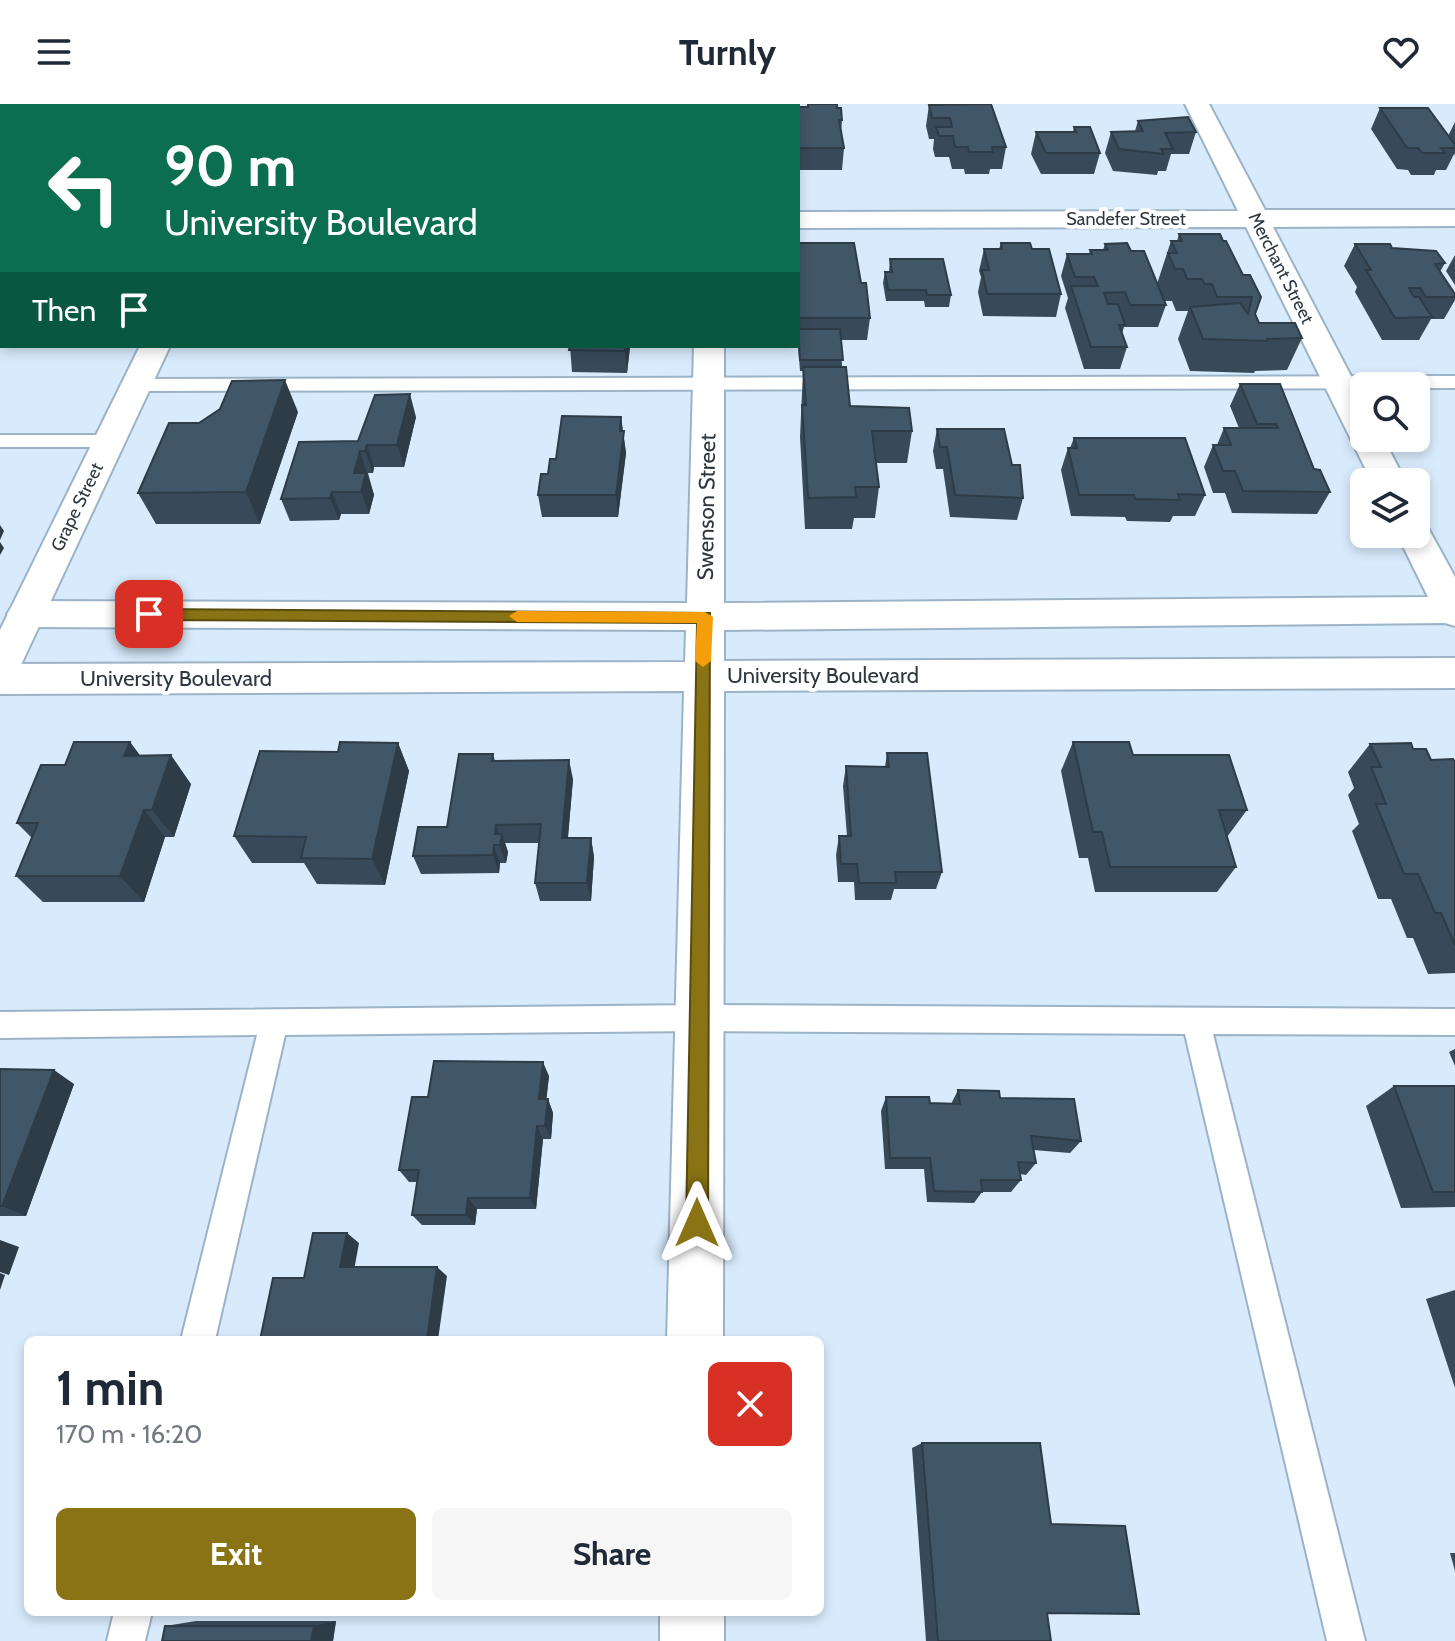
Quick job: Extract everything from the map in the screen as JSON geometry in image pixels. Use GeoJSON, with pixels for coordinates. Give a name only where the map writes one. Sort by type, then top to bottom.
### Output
{"type":"FeatureCollection","features":[{"type":"Feature","properties":{"kind":"street","name":"Merchant Street"},"geometry":{"type":"LineString","coordinates":[[1197,104],[1350,405]]}},
{"type":"Feature","properties":{"kind":"street","name":"Sandefer Street"},"geometry":{"type":"LineString","coordinates":[[800,220],[1455,218]]}},
{"type":"Feature","properties":{"kind":"street","name":"Grape Street"},"geometry":{"type":"LineString","coordinates":[[0,669],[154,348]]}},
{"type":"Feature","properties":{"kind":"street","name":"Swenson Street"},"geometry":{"type":"LineString","coordinates":[[695,1336],[708,364]]}},
{"type":"Feature","properties":{"kind":"street"},"geometry":{"type":"LineString","coordinates":[[26,614],[705,617],[1455,611],[1422,548]]}},
{"type":"Feature","properties":{"kind":"street","name":"University Boulevard"},"geometry":{"type":"LineString","coordinates":[[0,679],[1455,673]]}},
{"type":"Feature","properties":{"kind":"street"},"geometry":{"type":"LineString","coordinates":[[692,1616],[692,1641]]}},
{"type":"Feature","properties":{"kind":"lane"},"geometry":{"type":"LineString","coordinates":[[137,385],[708,364],[1339,383],[1455,382]]}},
{"type":"Feature","properties":{"kind":"lane"},"geometry":{"type":"LineString","coordinates":[[0,441],[109,441]]}},
{"type":"Feature","properties":{"kind":"lane"},"geometry":{"type":"LineString","coordinates":[[0,1025],[699,1018],[1455,1022]]}},
{"type":"Feature","properties":{"kind":"lane"},"geometry":{"type":"LineString","coordinates":[[1196,1021],[1346,1641]]}},
{"type":"Feature","properties":{"kind":"lane"},"geometry":{"type":"LineString","coordinates":[[199,1336],[274,1022]]}},
{"type":"Feature","properties":{"kind":"lane"},"geometry":{"type":"LineString","coordinates":[[126,1641],[132,1616]]}},
{"type":"Feature","properties":{"kind":"building"},"geometry":{"type":"Polygon","coordinates":[[[808,104],[837,104],[837,108],[841,108],[842,120],[839,120],[844,148],[800,148],[800,107],[808,107],[808,104]]]}},
{"type":"Feature","properties":{"kind":"building"},"geometry":{"type":"Polygon","coordinates":[[[991,104],[1006,147],[992,147],[993,152],[969,152],[968,147],[955,147],[953,136],[939,136],[936,127],[952,127],[950,118],[932,118],[929,105],[991,104]]]}},
{"type":"Feature","properties":{"kind":"building"},"geometry":{"type":"Polygon","coordinates":[[[1380,108],[1428,108],[1455,148],[1441,148],[1445,153],[1422,153],[1418,148],[1407,148],[1380,108]]]}},
{"type":"Feature","properties":{"kind":"building"},"geometry":{"type":"Polygon","coordinates":[[[1188,117],[1196,132],[1165,133],[1173,149],[1161,149],[1164,154],[1119,149],[1111,132],[1143,131],[1138,121],[1188,117]]]}},
{"type":"Feature","properties":{"kind":"building"},"geometry":{"type":"Polygon","coordinates":[[[1074,127],[1090,127],[1100,153],[1046,153],[1036,132],[1076,132],[1074,127]]]}},
{"type":"Feature","properties":{"kind":"building"},"geometry":{"type":"Polygon","coordinates":[[[1179,234],[1220,234],[1243,275],[1250,275],[1261,297],[1255,314],[1259,323],[1295,323],[1302,338],[1268,341],[1203,339],[1190,307],[1240,303],[1248,314],[1252,297],[1217,297],[1212,284],[1205,284],[1202,279],[1187,279],[1183,269],[1175,269],[1168,253],[1177,253],[1171,241],[1182,241],[1179,234]]]}},
{"type":"Feature","properties":{"kind":"building"},"geometry":{"type":"Polygon","coordinates":[[[800,243],[854,243],[861,283],[866,283],[870,318],[800,318],[800,243]]]}},
{"type":"Feature","properties":{"kind":"building"},"geometry":{"type":"Polygon","coordinates":[[[1001,243],[1030,243],[1032,249],[1049,249],[1061,294],[987,294],[982,270],[989,270],[984,249],[1002,249],[1001,243]]]}},
{"type":"Feature","properties":{"kind":"building"},"geometry":{"type":"Polygon","coordinates":[[[1127,243],[1131,251],[1144,251],[1166,305],[1130,305],[1125,292],[1104,293],[1108,304],[1118,304],[1125,325],[1119,325],[1127,347],[1091,347],[1071,286],[1098,286],[1094,277],[1075,277],[1067,254],[1092,254],[1090,250],[1108,250],[1105,244],[1127,243]]]}},
{"type":"Feature","properties":{"kind":"building"},"geometry":{"type":"Polygon","coordinates":[[[1355,244],[1390,244],[1392,248],[1436,251],[1445,263],[1435,264],[1455,297],[1426,297],[1420,288],[1409,288],[1432,317],[1395,318],[1366,270],[1371,270],[1355,244]]]}},
{"type":"Feature","properties":{"kind":"building"},"geometry":{"type":"Polygon","coordinates":[[[890,259],[943,259],[951,295],[927,295],[926,290],[888,290],[885,272],[892,272],[890,259]]]}},
{"type":"Feature","properties":{"kind":"building"},"geometry":{"type":"Polygon","coordinates":[[[800,329],[840,329],[843,360],[800,360],[800,329]]]}},
{"type":"Feature","properties":{"kind":"building"},"geometry":{"type":"Polygon","coordinates":[[[570,348],[626,348],[625,351],[570,348]]]}},
{"type":"Feature","properties":{"kind":"building"},"geometry":{"type":"Polygon","coordinates":[[[803,367],[846,367],[850,406],[909,408],[912,431],[872,431],[879,487],[855,487],[856,497],[808,498],[802,405],[806,405],[803,367]]]}},
{"type":"Feature","properties":{"kind":"building"},"geometry":{"type":"Polygon","coordinates":[[[285,380],[246,492],[138,493],[169,423],[199,423],[220,409],[232,381],[285,380]]]}},
{"type":"Feature","properties":{"kind":"building"},"geometry":{"type":"Polygon","coordinates":[[[1240,384],[1280,384],[1314,469],[1320,470],[1330,492],[1243,491],[1235,471],[1223,471],[1213,445],[1231,445],[1224,428],[1278,428],[1276,424],[1257,424],[1240,384]]]}},
{"type":"Feature","properties":{"kind":"building"},"geometry":{"type":"Polygon","coordinates":[[[410,394],[397,445],[367,445],[365,451],[360,451],[354,473],[366,473],[361,492],[332,492],[330,498],[281,499],[299,442],[358,441],[375,395],[410,394]]]}},
{"type":"Feature","properties":{"kind":"building"},"geometry":{"type":"Polygon","coordinates":[[[562,416],[621,417],[620,431],[624,431],[616,495],[538,495],[541,474],[548,474],[550,459],[556,459],[562,416]]]}},
{"type":"Feature","properties":{"kind":"building"},"geometry":{"type":"Polygon","coordinates":[[[937,429],[1004,429],[1012,465],[1020,465],[1023,498],[955,495],[947,447],[940,447],[937,429]]]}},
{"type":"Feature","properties":{"kind":"building"},"geometry":{"type":"Polygon","coordinates":[[[1074,438],[1185,438],[1205,495],[1178,494],[1180,500],[1135,499],[1134,495],[1079,495],[1068,448],[1077,448],[1074,438]]]}},
{"type":"Feature","properties":{"kind":"building"},"geometry":{"type":"Polygon","coordinates":[[[74,742],[130,742],[124,756],[171,755],[152,810],[144,810],[120,876],[16,876],[38,823],[17,823],[41,765],[65,765],[74,742]]]}},
{"type":"Feature","properties":{"kind":"building"},"geometry":{"type":"Polygon","coordinates":[[[340,742],[398,743],[372,859],[301,858],[306,837],[234,836],[260,751],[338,752],[340,742]]]}},
{"type":"Feature","properties":{"kind":"building"},"geometry":{"type":"Polygon","coordinates":[[[1073,742],[1129,742],[1133,755],[1229,755],[1247,810],[1219,810],[1236,867],[1110,867],[1102,832],[1093,832],[1073,742]]]}},
{"type":"Feature","properties":{"kind":"building"},"geometry":{"type":"Polygon","coordinates":[[[1411,743],[1413,749],[1426,749],[1431,760],[1453,759],[1455,762],[1455,945],[1441,913],[1435,913],[1418,874],[1404,874],[1376,804],[1386,804],[1371,767],[1381,767],[1370,744],[1411,743]]]}},
{"type":"Feature","properties":{"kind":"building"},"geometry":{"type":"Polygon","coordinates":[[[887,753],[927,753],[942,872],[895,872],[896,883],[859,883],[857,864],[841,864],[839,836],[851,836],[846,766],[889,767],[887,753]]]}},
{"type":"Feature","properties":{"kind":"building"},"geometry":{"type":"Polygon","coordinates":[[[459,754],[493,754],[492,761],[569,760],[562,838],[591,838],[587,883],[535,883],[541,824],[496,825],[495,834],[502,834],[500,845],[494,845],[493,855],[413,856],[418,827],[447,827],[459,754]]]}},
{"type":"Feature","properties":{"kind":"building"},"geometry":{"type":"Polygon","coordinates":[[[434,1061],[543,1062],[539,1099],[548,1099],[545,1126],[537,1126],[530,1198],[468,1198],[466,1215],[412,1215],[419,1170],[399,1170],[412,1097],[428,1097],[434,1061]]]}},
{"type":"Feature","properties":{"kind":"building"},"geometry":{"type":"Polygon","coordinates":[[[0,1069],[54,1070],[2,1206],[0,1206],[0,1069]]]}},
{"type":"Feature","properties":{"kind":"building"},"geometry":{"type":"Polygon","coordinates":[[[1394,1086],[1455,1086],[1455,1192],[1433,1192],[1394,1086]]]}},
{"type":"Feature","properties":{"kind":"building"},"geometry":{"type":"Polygon","coordinates":[[[958,1090],[999,1091],[1000,1098],[1074,1099],[1081,1141],[1031,1136],[1036,1163],[1018,1162],[1021,1180],[981,1180],[982,1192],[934,1191],[930,1158],[890,1158],[886,1097],[929,1097],[930,1103],[960,1104],[958,1090]]]}},
{"type":"Feature","properties":{"kind":"building"},"geometry":{"type":"Polygon","coordinates":[[[313,1233],[347,1233],[340,1267],[437,1267],[428,1336],[261,1336],[273,1278],[304,1278],[313,1233]]]}},
{"type":"Feature","properties":{"kind":"building"},"geometry":{"type":"Polygon","coordinates":[[[922,1443],[1040,1443],[1051,1524],[1125,1526],[1139,1614],[1047,1613],[1051,1641],[938,1641],[922,1443]]]}},
{"type":"Feature","properties":{"kind":"building"},"geometry":{"type":"Polygon","coordinates":[[[165,1626],[314,1626],[311,1641],[162,1641],[165,1626]]]}},
{"type":"Feature","properties":{"kind":"slow traffic"},"geometry":{"type":"LineString","coordinates":[[517,616],[705,617],[703,661]]}},
{"type":"Feature","properties":{"kind":"route"},"geometry":{"type":"LineString","coordinates":[[149,614],[705,617],[697,1223]]}}]}
